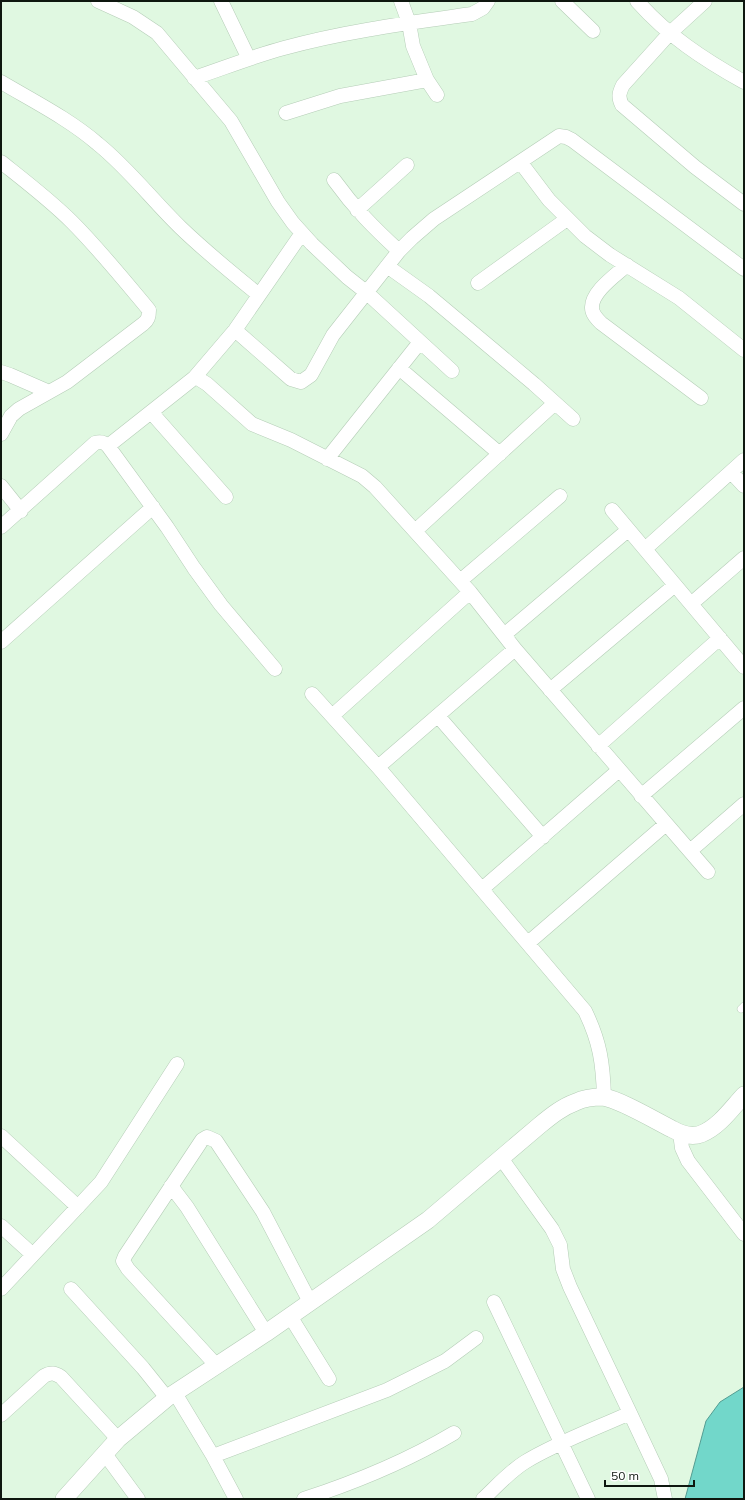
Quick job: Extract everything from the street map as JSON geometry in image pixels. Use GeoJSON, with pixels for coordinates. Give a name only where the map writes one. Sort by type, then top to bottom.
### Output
{"type":"FeatureCollection","features":[{"type":"Feature","properties":{"kind":"street"},"geometry":{"type":"LineString","coordinates":[[98,1],[133,17],[157,33],[231,121],[278,202],[302,233],[347,277],[366,292],[452,371]]}},
{"type":"Feature","properties":{"kind":"street"},"geometry":{"type":"LineString","coordinates":[[221,1],[249,60]]}},
{"type":"Feature","properties":{"kind":"street"},"geometry":{"type":"LineString","coordinates":[[401,1],[409,23],[413,46],[427,80],[437,95]]}},
{"type":"Feature","properties":{"kind":"street"},"geometry":{"type":"LineString","coordinates":[[562,1],[593,31]]}},
{"type":"Feature","properties":{"kind":"street"},"geometry":{"type":"LineString","coordinates":[[637,1],[669,34],[702,58],[744,82]]}},
{"type":"Feature","properties":{"kind":"street"},"geometry":{"type":"LineString","coordinates":[[705,1],[669,34],[623,86],[619,96],[622,105],[695,166],[744,204]]}},
{"type":"Feature","properties":{"kind":"street"},"geometry":{"type":"LineString","coordinates":[[194,78],[282,48],[306,42],[351,32],[472,14],[481,4]]}},
{"type":"Feature","properties":{"kind":"street"},"geometry":{"type":"LineString","coordinates":[[286,113],[340,96],[427,80]]}},
{"type":"Feature","properties":{"kind":"street"},"geometry":{"type":"LineString","coordinates":[[1,82],[85,133],[99,144],[181,228],[259,296]]}},
{"type":"Feature","properties":{"kind":"street"},"geometry":{"type":"LineString","coordinates":[[235,330],[291,379],[301,382],[311,375],[333,335],[387,266],[412,238],[434,219],[559,136],[572,140],[744,269]]}},
{"type":"Feature","properties":{"kind":"street"},"geometry":{"type":"LineString","coordinates":[[1,162],[41,194],[71,221],[102,254],[149,310],[148,320],[68,382],[19,409],[11,416],[1,434]]}},
{"type":"Feature","properties":{"kind":"street"},"geometry":{"type":"LineString","coordinates":[[520,163],[549,200],[584,236],[610,255],[679,298],[744,350]]}},
{"type":"Feature","properties":{"kind":"street"},"geometry":{"type":"LineString","coordinates":[[357,210],[407,165]]}},
{"type":"Feature","properties":{"kind":"street"},"geometry":{"type":"LineString","coordinates":[[334,180],[369,223],[400,251]]}},
{"type":"Feature","properties":{"kind":"street"},"geometry":{"type":"LineString","coordinates":[[478,283],[567,219]]}},
{"type":"Feature","properties":{"kind":"street"},"geometry":{"type":"LineString","coordinates":[[108,446],[194,378],[235,330],[302,233]]}},
{"type":"Feature","properties":{"kind":"street"},"geometry":{"type":"LineString","coordinates":[[627,265],[595,296],[591,308],[594,315],[601,323],[702,398]]}},
{"type":"Feature","properties":{"kind":"street"},"geometry":{"type":"LineString","coordinates":[[387,266],[429,296],[573,419]]}},
{"type":"Feature","properties":{"kind":"street"},"geometry":{"type":"LineString","coordinates":[[327,458],[420,342]]}},
{"type":"Feature","properties":{"kind":"street"},"geometry":{"type":"LineString","coordinates":[[399,368],[500,454]]}},
{"type":"Feature","properties":{"kind":"street"},"geometry":{"type":"LineString","coordinates":[[1,372],[49,392]]}},
{"type":"Feature","properties":{"kind":"street"},"geometry":{"type":"LineString","coordinates":[[194,378],[207,384],[252,424],[291,440],[368,480],[470,592],[515,649],[708,872]]}},
{"type":"Feature","properties":{"kind":"street"},"geometry":{"type":"LineString","coordinates":[[415,531],[555,403]]}},
{"type":"Feature","properties":{"kind":"street"},"geometry":{"type":"LineString","coordinates":[[151,412],[226,497]]}},
{"type":"Feature","properties":{"kind":"street"},"geometry":{"type":"LineString","coordinates":[[1,527],[95,443],[99,441],[104,442],[153,507],[221,605],[275,669]]}},
{"type":"Feature","properties":{"kind":"street"},"geometry":{"type":"LineString","coordinates":[[645,549],[744,460]]}},
{"type":"Feature","properties":{"kind":"street"},"geometry":{"type":"LineString","coordinates":[[731,472],[744,486]]}},
{"type":"Feature","properties":{"kind":"street"},"geometry":{"type":"LineString","coordinates":[[1,486],[21,510]]}},
{"type":"Feature","properties":{"kind":"street"},"geometry":{"type":"LineString","coordinates":[[460,581],[560,496]]}},
{"type":"Feature","properties":{"kind":"street"},"geometry":{"type":"LineString","coordinates":[[1,642],[153,507]]}},
{"type":"Feature","properties":{"kind":"street"},"geometry":{"type":"LineString","coordinates":[[612,510],[720,638],[741,659]]}},
{"type":"Feature","properties":{"kind":"street"},"geometry":{"type":"LineString","coordinates":[[504,635],[628,530]]}},
{"type":"Feature","properties":{"kind":"street"},"geometry":{"type":"LineString","coordinates":[[691,604],[744,558]]}},
{"type":"Feature","properties":{"kind":"street"},"geometry":{"type":"LineString","coordinates":[[550,690],[675,585]]}},
{"type":"Feature","properties":{"kind":"street"},"geometry":{"type":"LineString","coordinates":[[332,716],[470,592]]}},
{"type":"Feature","properties":{"kind":"street"},"geometry":{"type":"LineString","coordinates":[[598,746],[720,638]]}},
{"type":"Feature","properties":{"kind":"street"},"geometry":{"type":"LineString","coordinates":[[378,767],[515,649]]}},
{"type":"Feature","properties":{"kind":"street"},"geometry":{"type":"LineString","coordinates":[[312,694],[378,767],[572,995],[588,1017],[600,1049],[603,1070],[604,1097]]}},
{"type":"Feature","properties":{"kind":"street"},"geometry":{"type":"LineString","coordinates":[[641,796],[744,708]]}},
{"type":"Feature","properties":{"kind":"street"},"geometry":{"type":"LineString","coordinates":[[438,716],[543,837]]}},
{"type":"Feature","properties":{"kind":"street"},"geometry":{"type":"LineString","coordinates":[[482,889],[619,770]]}},
{"type":"Feature","properties":{"kind":"street"},"geometry":{"type":"LineString","coordinates":[[690,851],[744,804]]}},
{"type":"Feature","properties":{"kind":"street"},"geometry":{"type":"LineString","coordinates":[[528,943],[666,824]]}},
{"type":"Feature","properties":{"kind":"street"},"geometry":{"type":"LineString","coordinates":[[1,1289],[32,1254],[78,1208],[101,1182],[177,1064]]}},
{"type":"Feature","properties":{"kind":"street"},"geometry":{"type":"LineString","coordinates":[[64,1499],[118,1439],[171,1395],[266,1333],[428,1220],[558,1111],[576,1101],[604,1097],[680,1133],[692,1136],[709,1130],[744,1095]]}},
{"type":"Feature","properties":{"kind":"street"},"geometry":{"type":"LineString","coordinates":[[680,1133],[682,1148],[688,1161],[744,1234]]}},
{"type":"Feature","properties":{"kind":"street"},"geometry":{"type":"LineString","coordinates":[[1,1136],[78,1208]]}},
{"type":"Feature","properties":{"kind":"street"},"geometry":{"type":"LineString","coordinates":[[217,1366],[128,1269],[123,1260],[202,1140],[207,1137],[216,1141],[263,1212],[310,1302]]}},
{"type":"Feature","properties":{"kind":"street"},"geometry":{"type":"LineString","coordinates":[[501,1158],[557,1237],[560,1245],[563,1269],[570,1287],[660,1479],[666,1499]]}},
{"type":"Feature","properties":{"kind":"street"},"geometry":{"type":"LineString","coordinates":[[172,1186],[187,1207],[266,1333]]}},
{"type":"Feature","properties":{"kind":"street"},"geometry":{"type":"LineString","coordinates":[[1,1226],[32,1254]]}},
{"type":"Feature","properties":{"kind":"street"},"geometry":{"type":"LineString","coordinates":[[71,1289],[143,1368],[171,1395],[213,1456],[236,1499]]}},
{"type":"Feature","properties":{"kind":"street"},"geometry":{"type":"LineString","coordinates":[[494,1302],[563,1443],[588,1499]]}},
{"type":"Feature","properties":{"kind":"street"},"geometry":{"type":"LineString","coordinates":[[290,1316],[329,1379]]}},
{"type":"Feature","properties":{"kind":"street"},"geometry":{"type":"LineString","coordinates":[[213,1456],[387,1390],[445,1361],[476,1338]]}},
{"type":"Feature","properties":{"kind":"street"},"geometry":{"type":"LineString","coordinates":[[1,1415],[44,1376],[50,1373],[56,1374],[61,1377],[118,1439]]}},
{"type":"Feature","properties":{"kind":"street"},"geometry":{"type":"LineString","coordinates":[[483,1499],[514,1470],[524,1463],[563,1443],[630,1413]]}},
{"type":"Feature","properties":{"kind":"street"},"geometry":{"type":"LineString","coordinates":[[304,1499],[376,1473],[432,1446],[454,1433]]}},
{"type":"Feature","properties":{"kind":"street"},"geometry":{"type":"LineString","coordinates":[[105,1454],[138,1499]]}},
{"type":"Feature","properties":{"kind":"water"},"geometry":{"type":"Polygon","coordinates":[[[744,1387],[744,1499],[685,1499],[706,1421],[720,1402],[744,1387]]]}}]}
